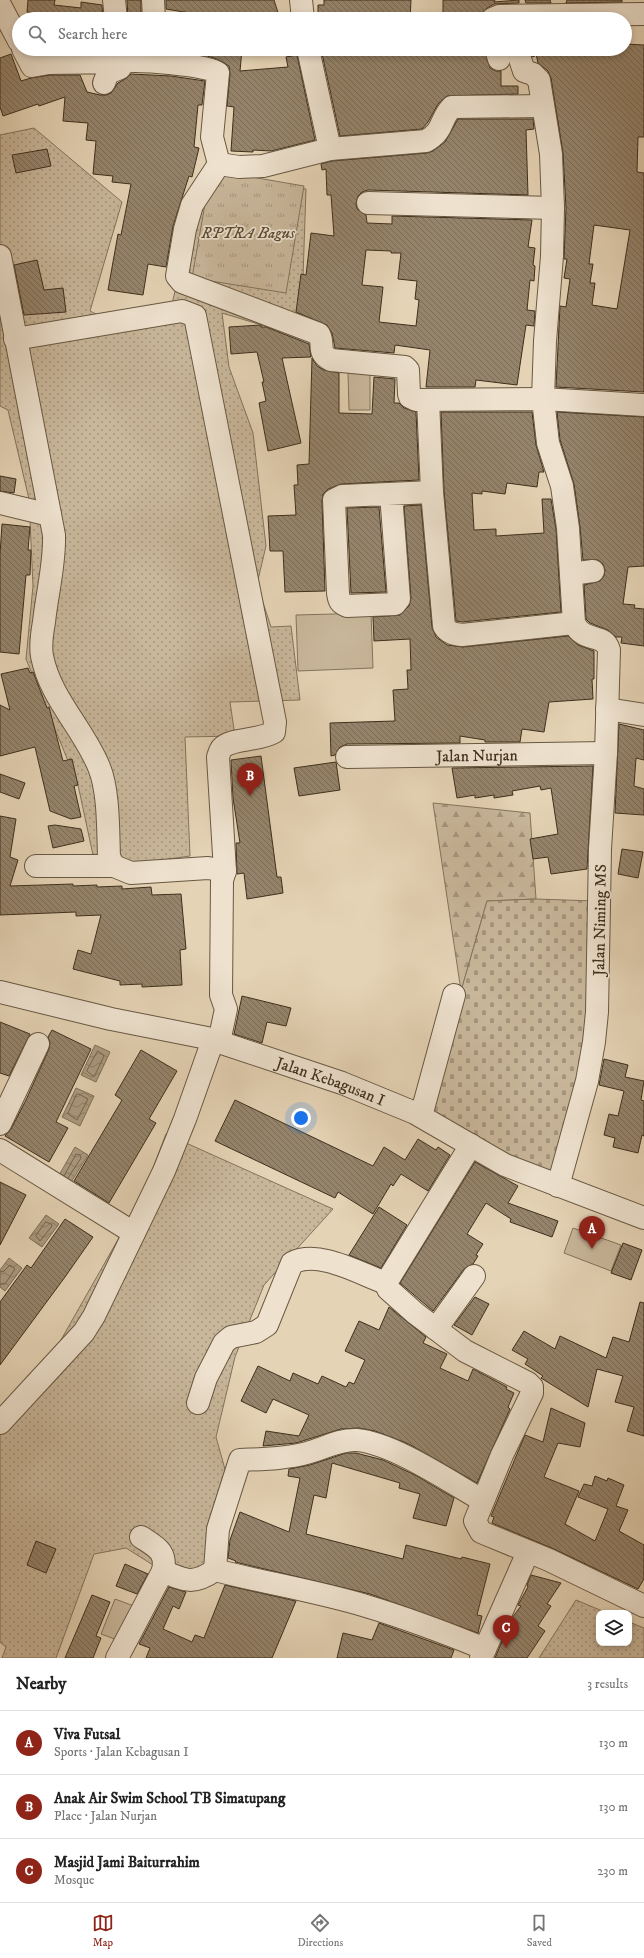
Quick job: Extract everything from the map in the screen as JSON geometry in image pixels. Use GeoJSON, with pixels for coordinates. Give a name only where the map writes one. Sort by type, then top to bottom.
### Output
{"type":"FeatureCollection","features":[{"type":"Feature","properties":{"kind":"street"},"geometry":{"type":"LineString","coordinates":[[114,0],[115,12]]}},
{"type":"Feature","properties":{"kind":"street"},"geometry":{"type":"LineString","coordinates":[[153,0],[154,12]]}},
{"type":"Feature","properties":{"kind":"street"},"geometry":{"type":"LineString","coordinates":[[301,0],[302,12]]}},
{"type":"Feature","properties":{"kind":"street"},"geometry":{"type":"LineString","coordinates":[[2,14],[12,30]]}},
{"type":"Feature","properties":{"kind":"street"},"geometry":{"type":"LineString","coordinates":[[632,14],[644,14]]}},
{"type":"Feature","properties":{"kind":"street"},"geometry":{"type":"LineString","coordinates":[[27,56],[32,66],[112,56]]}},
{"type":"Feature","properties":{"kind":"street"},"geometry":{"type":"LineString","coordinates":[[104,83],[108,73],[120,68],[121,56]]}},
{"type":"Feature","properties":{"kind":"street"},"geometry":{"type":"LineString","coordinates":[[160,56],[210,69],[218,73],[212,137],[219,164],[197,196],[189,213],[177,276],[179,280],[318,334],[321,338],[322,352],[331,360],[405,367],[408,370],[410,397],[416,400],[542,399],[644,405]]}},
{"type":"Feature","properties":{"kind":"street"},"geometry":{"type":"LineString","coordinates":[[310,56],[330,149]]}},
{"type":"Feature","properties":{"kind":"street"},"geometry":{"type":"LineString","coordinates":[[428,400],[432,492],[444,626],[449,632],[462,635],[574,623],[568,528],[562,486],[548,443],[542,399],[554,208],[551,154],[539,80],[533,74],[524,71],[505,56]]}},
{"type":"Feature","properties":{"kind":"street"},"geometry":{"type":"LineString","coordinates":[[219,164],[240,167],[263,166],[330,149],[426,140],[436,135],[447,112],[452,107],[543,106]]}},
{"type":"Feature","properties":{"kind":"street"},"geometry":{"type":"LineString","coordinates":[[368,203],[554,208]]}},
{"type":"Feature","properties":{"kind":"street"},"geometry":{"type":"LineString","coordinates":[[0,256],[50,515],[54,552],[45,614],[42,655],[46,672],[57,697],[84,738],[99,768],[105,799],[109,857],[114,866]]}},
{"type":"Feature","properties":{"kind":"street"},"geometry":{"type":"LineString","coordinates":[[0,1422],[84,1332],[134,1233],[166,1165],[216,1041],[226,1009],[221,995],[222,880],[225,871],[218,757],[221,748],[228,744],[266,737],[274,732],[275,722],[195,316],[182,311],[15,339]]}},
{"type":"Feature","properties":{"kind":"street"},"geometry":{"type":"LineString","coordinates":[[391,494],[399,599],[395,604],[347,606],[341,603],[338,599],[333,503],[336,498],[342,496],[432,492]]}},
{"type":"Feature","properties":{"kind":"street"},"geometry":{"type":"LineString","coordinates":[[0,503],[50,515]]}},
{"type":"Feature","properties":{"kind":"street"},"geometry":{"type":"LineString","coordinates":[[571,574],[593,571]]}},
{"type":"Feature","properties":{"kind":"street","name":"Jalan Niming MS"},"geometry":{"type":"LineString","coordinates":[[558,1186],[587,1081],[594,1042],[598,981],[600,849],[606,753],[609,650],[607,644],[602,640],[584,636],[574,623]]}},
{"type":"Feature","properties":{"kind":"street"},"geometry":{"type":"LineString","coordinates":[[607,709],[644,715]]}},
{"type":"Feature","properties":{"kind":"street","name":"Jalan Nurjan"},"geometry":{"type":"LineString","coordinates":[[347,756],[606,753]]}},
{"type":"Feature","properties":{"kind":"street"},"geometry":{"type":"LineString","coordinates":[[36,866],[114,866],[131,873],[208,868],[225,871]]}},
{"type":"Feature","properties":{"kind":"street","name":"Jalan Kebagusan I"},"geometry":{"type":"LineString","coordinates":[[0,992],[110,1019],[216,1041],[342,1083],[394,1103],[421,1116],[505,1165],[644,1218]]}},
{"type":"Feature","properties":{"kind":"street"},"geometry":{"type":"LineString","coordinates":[[421,1116],[454,995]]}},
{"type":"Feature","properties":{"kind":"street"},"geometry":{"type":"LineString","coordinates":[[0,1124],[38,1044]]}},
{"type":"Feature","properties":{"kind":"street"},"geometry":{"type":"LineString","coordinates":[[386,1283],[471,1145]]}},
{"type":"Feature","properties":{"kind":"street"},"geometry":{"type":"LineString","coordinates":[[0,1150],[134,1233]]}},
{"type":"Feature","properties":{"kind":"street"},"geometry":{"type":"LineString","coordinates":[[198,1403],[206,1378],[224,1343],[231,1337],[256,1332],[267,1325],[292,1263],[301,1258],[321,1259],[386,1283]]}},
{"type":"Feature","properties":{"kind":"street"},"geometry":{"type":"LineString","coordinates":[[436,1329],[474,1276]]}},
{"type":"Feature","properties":{"kind":"street"},"geometry":{"type":"LineString","coordinates":[[386,1283],[388,1289],[465,1351],[528,1383],[532,1387],[532,1393],[482,1500],[475,1521],[481,1532],[528,1552],[644,1606]]}},
{"type":"Feature","properties":{"kind":"street"},"geometry":{"type":"LineString","coordinates":[[163,1571],[195,1581],[203,1579],[215,1570],[218,1529],[240,1460],[292,1456],[342,1441],[356,1440],[377,1445],[399,1454],[482,1500]]}},
{"type":"Feature","properties":{"kind":"street"},"geometry":{"type":"LineString","coordinates":[[117,1658],[163,1571],[165,1560],[161,1553],[141,1537]]}},
{"type":"Feature","properties":{"kind":"street"},"geometry":{"type":"LineString","coordinates":[[215,1570],[364,1606],[425,1625],[483,1653],[528,1552]]}},
{"type":"Feature","properties":{"kind":"green space"},"geometry":{"type":"Polygon","coordinates":[[[34,128],[122,202],[90,311],[110,321],[171,308],[202,178],[306,189],[301,337],[222,313],[229,367],[253,433],[266,546],[257,584],[271,627],[291,626],[300,700],[230,702],[235,736],[185,737],[190,856],[96,869],[78,785],[26,659],[33,586],[29,499],[8,410],[0,406],[0,135],[34,128]]]}},
{"type":"Feature","properties":{"kind":"green space","name":"RPTRA Bagus"},"geometry":{"type":"Polygon","coordinates":[[[211,170],[304,186],[286,293],[192,278],[211,170]]]}},
{"type":"Feature","properties":{"kind":"green space"},"geometry":{"type":"Polygon","coordinates":[[[348,372],[370,372],[370,410],[349,410],[348,372]]]}},
{"type":"Feature","properties":{"kind":"green space"},"geometry":{"type":"Polygon","coordinates":[[[371,613],[373,668],[298,671],[296,615],[371,613]]]}},
{"type":"Feature","properties":{"kind":"green space"},"geometry":{"type":"Polygon","coordinates":[[[433,803],[530,813],[536,899],[487,901],[461,991],[433,803]]]}},
{"type":"Feature","properties":{"kind":"green space"},"geometry":{"type":"Polygon","coordinates":[[[536,899],[595,901],[594,1000],[569,1182],[533,1168],[414,1103],[461,991],[487,901],[536,899]]]}},
{"type":"Feature","properties":{"kind":"green space"},"geometry":{"type":"Polygon","coordinates":[[[166,1134],[333,1209],[264,1285],[235,1357],[216,1437],[228,1480],[202,1573],[169,1575],[126,1548],[94,1554],[56,1658],[2,1658],[6,1647],[0,1642],[0,1419],[49,1361],[141,1199],[166,1134]]]}},
{"type":"Feature","properties":{"kind":"green space"},"geometry":{"type":"Polygon","coordinates":[[[573,1228],[621,1245],[611,1271],[564,1253],[573,1228]]]}},
{"type":"Feature","properties":{"kind":"green space"},"geometry":{"type":"Polygon","coordinates":[[[115,1599],[134,1606],[120,1641],[101,1634],[115,1599]]]}},
{"type":"Feature","properties":{"kind":"green space"},"geometry":{"type":"Polygon","coordinates":[[[576,1600],[600,1610],[596,1610],[596,1646],[632,1646],[632,1623],[644,1628],[644,1658],[539,1658],[576,1600]]]}},
{"type":"Feature","properties":{"kind":"water"},"geometry":{"type":"Polygon","coordinates":[[[95,1045],[110,1052],[96,1082],[81,1075],[95,1045]]]}},
{"type":"Feature","properties":{"kind":"water"},"geometry":{"type":"Polygon","coordinates":[[[76,1088],[94,1096],[80,1126],[62,1117],[76,1088]]]}},
{"type":"Feature","properties":{"kind":"water"},"geometry":{"type":"Polygon","coordinates":[[[75,1147],[88,1155],[70,1184],[58,1177],[75,1147]]]}},
{"type":"Feature","properties":{"kind":"water"},"geometry":{"type":"Polygon","coordinates":[[[46,1215],[59,1224],[42,1247],[29,1238],[46,1215]]]}},
{"type":"Feature","properties":{"kind":"water"},"geometry":{"type":"Polygon","coordinates":[[[9,1258],[22,1268],[5,1291],[0,1287],[0,1270],[9,1258]]]}},
{"type":"Feature","properties":{"kind":"building"},"geometry":{"type":"Polygon","coordinates":[[[28,0],[55,0],[54,5],[81,8],[81,2],[102,5],[102,12],[27,12],[28,0]]]}},
{"type":"Feature","properties":{"kind":"building"},"geometry":{"type":"Polygon","coordinates":[[[127,0],[141,0],[141,12],[128,12],[127,0]]]}},
{"type":"Feature","properties":{"kind":"building"},"geometry":{"type":"Polygon","coordinates":[[[166,0],[274,0],[278,12],[184,12],[166,9],[166,0]]]}},
{"type":"Feature","properties":{"kind":"building"},"geometry":{"type":"Polygon","coordinates":[[[324,0],[411,0],[410,12],[318,12],[318,5],[324,5],[324,0]]]}},
{"type":"Feature","properties":{"kind":"building"},"geometry":{"type":"Polygon","coordinates":[[[443,0],[495,0],[494,2],[519,0],[519,3],[494,4],[483,12],[443,12],[443,0]]]}},
{"type":"Feature","properties":{"kind":"building"},"geometry":{"type":"Polygon","coordinates":[[[525,0],[550,0],[551,3],[526,3],[525,0]]]}},
{"type":"Feature","properties":{"kind":"building"},"geometry":{"type":"Polygon","coordinates":[[[567,0],[622,0],[622,2],[566,3],[567,0]]]}},
{"type":"Feature","properties":{"kind":"building"},"geometry":{"type":"Polygon","coordinates":[[[632,44],[644,45],[644,137],[638,137],[637,172],[644,173],[644,392],[556,387],[560,306],[566,307],[570,279],[564,278],[567,259],[564,259],[566,208],[563,153],[551,78],[548,71],[538,63],[536,56],[632,56],[632,44]],[[594,225],[589,264],[593,264],[590,283],[595,283],[592,305],[617,309],[630,230],[594,225]]]}},
{"type":"Feature","properties":{"kind":"building"},"geometry":{"type":"Polygon","coordinates":[[[11,54],[21,81],[50,75],[80,75],[87,92],[100,95],[111,93],[118,83],[131,74],[171,76],[205,81],[202,105],[198,105],[194,147],[199,148],[192,177],[189,176],[173,226],[166,267],[148,264],[143,295],[108,290],[118,234],[121,235],[131,184],[112,182],[113,176],[93,174],[96,141],[86,140],[88,123],[63,121],[65,97],[39,106],[38,104],[3,116],[0,107],[0,58],[11,54]]]}},
{"type":"Feature","properties":{"kind":"building"},"geometry":{"type":"Polygon","coordinates":[[[207,56],[241,56],[240,71],[288,67],[286,57],[297,56],[315,140],[271,151],[231,151],[234,107],[227,106],[230,74],[229,66],[217,59],[207,56]]]}},
{"type":"Feature","properties":{"kind":"building"},"geometry":{"type":"Polygon","coordinates":[[[323,56],[486,56],[490,68],[496,71],[501,71],[501,86],[518,86],[518,94],[447,96],[438,104],[428,122],[422,129],[340,136],[323,56]]]}},
{"type":"Feature","properties":{"kind":"building"},"geometry":{"type":"Polygon","coordinates":[[[458,119],[533,119],[534,129],[526,130],[528,195],[368,190],[362,192],[358,196],[356,203],[357,209],[366,215],[367,223],[392,224],[392,216],[532,220],[528,247],[535,248],[533,265],[535,266],[534,281],[530,280],[527,310],[535,311],[534,326],[526,325],[517,385],[476,380],[475,387],[426,387],[430,350],[395,345],[394,353],[335,348],[332,333],[327,325],[296,312],[301,274],[306,275],[311,233],[334,236],[331,195],[327,195],[326,169],[322,170],[321,164],[332,161],[427,153],[433,151],[445,142],[458,119]],[[366,250],[362,285],[383,287],[379,322],[416,326],[419,300],[415,299],[417,281],[398,279],[401,253],[391,253],[391,251],[366,250]]]}},
{"type":"Feature","properties":{"kind":"building"},"geometry":{"type":"Polygon","coordinates":[[[47,149],[51,166],[16,173],[12,155],[47,149]]]}},
{"type":"Feature","properties":{"kind":"building"},"geometry":{"type":"Polygon","coordinates":[[[37,260],[44,290],[63,288],[66,312],[24,315],[14,265],[37,260]]]}},
{"type":"Feature","properties":{"kind":"building"},"geometry":{"type":"Polygon","coordinates":[[[261,325],[261,327],[266,327],[309,344],[311,357],[282,358],[301,443],[268,451],[259,403],[266,401],[262,382],[264,382],[257,352],[231,354],[229,327],[261,325]]]}},
{"type":"Feature","properties":{"kind":"building"},"geometry":{"type":"Polygon","coordinates":[[[312,358],[317,366],[324,370],[339,373],[339,413],[372,414],[374,377],[395,379],[394,403],[399,403],[404,408],[416,412],[419,480],[341,484],[328,489],[323,494],[322,501],[325,591],[285,592],[283,551],[270,551],[268,516],[296,515],[294,485],[298,485],[297,465],[309,464],[312,358]]]}},
{"type":"Feature","properties":{"kind":"building"},"geometry":{"type":"Polygon","coordinates":[[[441,412],[532,412],[536,445],[544,472],[539,472],[537,487],[507,483],[505,494],[482,491],[482,494],[472,493],[474,530],[496,529],[496,536],[544,533],[542,499],[551,499],[556,529],[561,612],[462,622],[456,621],[444,491],[441,412]]]}},
{"type":"Feature","properties":{"kind":"building"},"geometry":{"type":"Polygon","coordinates":[[[557,412],[644,417],[644,566],[628,567],[623,604],[635,605],[634,608],[644,609],[644,646],[621,643],[622,637],[616,637],[608,630],[590,623],[586,619],[584,585],[600,581],[604,576],[605,570],[603,564],[598,560],[583,560],[574,484],[560,440],[557,412]]]}},
{"type":"Feature","properties":{"kind":"building"},"geometry":{"type":"Polygon","coordinates":[[[0,476],[16,479],[14,493],[0,491],[0,476]]]}},
{"type":"Feature","properties":{"kind":"building"},"geometry":{"type":"Polygon","coordinates":[[[421,505],[432,627],[436,637],[447,645],[463,647],[568,636],[578,645],[594,651],[594,679],[592,679],[593,699],[549,702],[544,732],[522,729],[520,742],[485,742],[485,740],[460,736],[460,743],[347,744],[340,747],[335,755],[331,756],[330,723],[395,721],[393,690],[408,689],[407,670],[411,670],[410,639],[374,641],[373,617],[400,615],[409,606],[411,598],[404,506],[421,505]]]}},
{"type":"Feature","properties":{"kind":"building"},"geometry":{"type":"Polygon","coordinates":[[[379,507],[386,592],[351,593],[347,508],[379,507]]]}},
{"type":"Feature","properties":{"kind":"building"},"geometry":{"type":"Polygon","coordinates":[[[2,524],[30,527],[28,550],[31,550],[30,575],[26,575],[19,654],[0,652],[0,554],[2,524]]]}},
{"type":"Feature","properties":{"kind":"building"},"geometry":{"type":"Polygon","coordinates":[[[28,668],[30,673],[33,672],[47,708],[49,707],[63,761],[72,759],[78,785],[74,786],[81,817],[71,819],[50,811],[35,747],[0,756],[0,705],[10,710],[1,674],[28,668]]]}},
{"type":"Feature","properties":{"kind":"building"},"geometry":{"type":"Polygon","coordinates":[[[619,724],[644,730],[644,760],[636,758],[634,786],[644,789],[644,815],[615,813],[619,724]]]}},
{"type":"Feature","properties":{"kind":"building"},"geometry":{"type":"Polygon","coordinates":[[[261,756],[277,877],[281,877],[283,893],[247,899],[244,873],[237,874],[236,843],[240,843],[233,798],[231,760],[261,756]]]}},
{"type":"Feature","properties":{"kind":"building"},"geometry":{"type":"Polygon","coordinates":[[[336,762],[340,790],[299,796],[294,768],[336,762]]]}},
{"type":"Feature","properties":{"kind":"building"},"geometry":{"type":"Polygon","coordinates":[[[593,766],[587,869],[551,874],[548,857],[533,859],[530,839],[558,834],[551,788],[541,790],[540,786],[512,791],[513,795],[494,798],[494,795],[475,798],[475,795],[457,798],[452,768],[593,766]]]}},
{"type":"Feature","properties":{"kind":"building"},"geometry":{"type":"Polygon","coordinates":[[[0,774],[25,783],[19,799],[0,792],[0,774]]]}},
{"type":"Feature","properties":{"kind":"building"},"geometry":{"type":"Polygon","coordinates":[[[0,816],[16,819],[10,857],[18,860],[10,886],[73,884],[73,886],[97,885],[97,887],[122,886],[122,889],[151,887],[152,895],[181,894],[186,949],[180,950],[182,985],[142,987],[142,984],[120,985],[120,981],[73,969],[78,950],[91,954],[101,915],[76,916],[76,912],[0,915],[0,816]]]}},
{"type":"Feature","properties":{"kind":"building"},"geometry":{"type":"Polygon","coordinates":[[[55,825],[81,829],[84,841],[53,848],[48,826],[55,825]]]}},
{"type":"Feature","properties":{"kind":"building"},"geometry":{"type":"Polygon","coordinates":[[[622,849],[643,852],[638,878],[618,874],[622,849]]]}},
{"type":"Feature","properties":{"kind":"building"},"geometry":{"type":"Polygon","coordinates":[[[242,996],[291,1008],[286,1026],[267,1022],[262,1043],[234,1034],[242,996]]]}},
{"type":"Feature","properties":{"kind":"building"},"geometry":{"type":"Polygon","coordinates":[[[0,1022],[30,1034],[9,1076],[0,1073],[0,1022]]]}},
{"type":"Feature","properties":{"kind":"building"},"geometry":{"type":"Polygon","coordinates":[[[52,1030],[91,1049],[56,1122],[68,1128],[49,1162],[5,1136],[11,1129],[26,1100],[49,1049],[50,1043],[48,1037],[52,1030]]]}},
{"type":"Feature","properties":{"kind":"building"},"geometry":{"type":"Polygon","coordinates":[[[141,1050],[177,1071],[149,1119],[156,1123],[109,1203],[74,1181],[122,1100],[115,1095],[141,1050]]]}},
{"type":"Feature","properties":{"kind":"building"},"geometry":{"type":"Polygon","coordinates":[[[604,1059],[628,1065],[625,1077],[644,1081],[641,1100],[644,1101],[644,1136],[642,1135],[638,1153],[613,1147],[615,1138],[604,1135],[609,1114],[618,1116],[624,1091],[599,1085],[604,1059]]]}},
{"type":"Feature","properties":{"kind":"building"},"geometry":{"type":"Polygon","coordinates":[[[235,1100],[373,1166],[384,1147],[405,1160],[418,1139],[436,1150],[438,1147],[450,1155],[428,1191],[401,1174],[393,1186],[391,1184],[373,1214],[338,1192],[335,1198],[215,1141],[235,1100]]]}},
{"type":"Feature","properties":{"kind":"building"},"geometry":{"type":"Polygon","coordinates":[[[475,1162],[518,1186],[508,1203],[558,1221],[552,1237],[510,1222],[511,1219],[486,1203],[467,1234],[483,1244],[476,1255],[478,1256],[473,1264],[464,1269],[433,1311],[400,1283],[475,1162]]]}},
{"type":"Feature","properties":{"kind":"building"},"geometry":{"type":"Polygon","coordinates":[[[0,1182],[26,1195],[0,1245],[0,1182]]]}},
{"type":"Feature","properties":{"kind":"building"},"geometry":{"type":"Polygon","coordinates":[[[379,1207],[407,1225],[381,1268],[349,1255],[379,1207]]]}},
{"type":"Feature","properties":{"kind":"building"},"geometry":{"type":"Polygon","coordinates":[[[65,1219],[93,1237],[0,1365],[0,1302],[27,1265],[31,1268],[65,1219]]]}},
{"type":"Feature","properties":{"kind":"building"},"geometry":{"type":"Polygon","coordinates":[[[623,1243],[642,1250],[631,1280],[611,1273],[623,1243]]]}},
{"type":"Feature","properties":{"kind":"building"},"geometry":{"type":"Polygon","coordinates":[[[475,1297],[489,1304],[472,1335],[454,1325],[475,1297]]]}},
{"type":"Feature","properties":{"kind":"building"},"geometry":{"type":"Polygon","coordinates":[[[640,1302],[644,1303],[644,1436],[627,1431],[634,1407],[615,1402],[623,1376],[597,1369],[588,1407],[541,1378],[543,1376],[525,1364],[528,1359],[512,1350],[524,1331],[555,1349],[560,1336],[606,1358],[613,1337],[629,1342],[640,1302]]]}},
{"type":"Feature","properties":{"kind":"building"},"geometry":{"type":"Polygon","coordinates":[[[389,1307],[426,1337],[423,1343],[447,1354],[440,1368],[468,1381],[473,1369],[507,1387],[506,1389],[514,1393],[508,1407],[510,1409],[477,1483],[409,1444],[375,1431],[359,1428],[341,1429],[296,1443],[263,1446],[266,1431],[299,1436],[309,1415],[273,1399],[266,1413],[241,1401],[258,1366],[290,1381],[293,1373],[318,1384],[322,1376],[346,1387],[349,1382],[354,1384],[365,1360],[345,1351],[359,1321],[379,1330],[389,1307]]]}},
{"type":"Feature","properties":{"kind":"building"},"geometry":{"type":"Polygon","coordinates":[[[551,1408],[585,1423],[580,1447],[558,1443],[544,1477],[579,1491],[565,1524],[595,1541],[608,1509],[578,1497],[584,1484],[592,1486],[595,1476],[607,1481],[608,1478],[624,1485],[616,1506],[628,1510],[619,1531],[644,1545],[644,1579],[638,1589],[554,1549],[492,1523],[494,1517],[491,1516],[525,1435],[543,1442],[551,1408]]]}},
{"type":"Feature","properties":{"kind":"building"},"geometry":{"type":"Polygon","coordinates":[[[346,1453],[356,1453],[383,1460],[415,1475],[454,1498],[446,1526],[413,1518],[420,1494],[399,1488],[400,1483],[332,1463],[326,1498],[314,1495],[306,1534],[403,1559],[406,1545],[461,1559],[462,1557],[490,1564],[477,1615],[482,1616],[478,1633],[370,1594],[235,1562],[236,1561],[228,1558],[230,1540],[240,1512],[289,1532],[300,1478],[288,1476],[289,1469],[310,1465],[346,1453]]]}},
{"type":"Feature","properties":{"kind":"building"},"geometry":{"type":"Polygon","coordinates":[[[36,1541],[56,1549],[46,1573],[27,1565],[36,1541]]]}},
{"type":"Feature","properties":{"kind":"building"},"geometry":{"type":"Polygon","coordinates":[[[125,1564],[148,1574],[137,1594],[116,1586],[125,1564]]]}},
{"type":"Feature","properties":{"kind":"building"},"geometry":{"type":"Polygon","coordinates":[[[531,1575],[561,1583],[547,1604],[551,1606],[538,1626],[545,1631],[527,1658],[495,1658],[512,1618],[521,1606],[518,1605],[528,1587],[527,1585],[531,1575]]]}},
{"type":"Feature","properties":{"kind":"building"},"geometry":{"type":"Polygon","coordinates":[[[225,1585],[296,1601],[272,1658],[146,1658],[150,1648],[139,1644],[169,1587],[186,1592],[179,1609],[173,1606],[163,1629],[192,1642],[195,1635],[204,1638],[225,1585]]]}},
{"type":"Feature","properties":{"kind":"building"},"geometry":{"type":"Polygon","coordinates":[[[92,1595],[110,1602],[96,1636],[101,1638],[93,1658],[65,1658],[92,1595]]]}},
{"type":"Feature","properties":{"kind":"building"},"geometry":{"type":"Polygon","coordinates":[[[379,1623],[454,1650],[451,1658],[337,1658],[343,1633],[372,1640],[379,1623]]]}},
{"type":"Feature","properties":{"kind":"place","name":"Anak Air Swim School TB Simatupang"},"geometry":{"type":"Point","coordinates":[250,796]}},
{"type":"Feature","properties":{"kind":"place","name":"Viva Futsal"},"geometry":{"type":"Point","coordinates":[592,1249]}},
{"type":"Feature","properties":{"kind":"place","name":"Masjid Jami Baiturrahim"},"geometry":{"type":"Point","coordinates":[506,1648]}}]}
